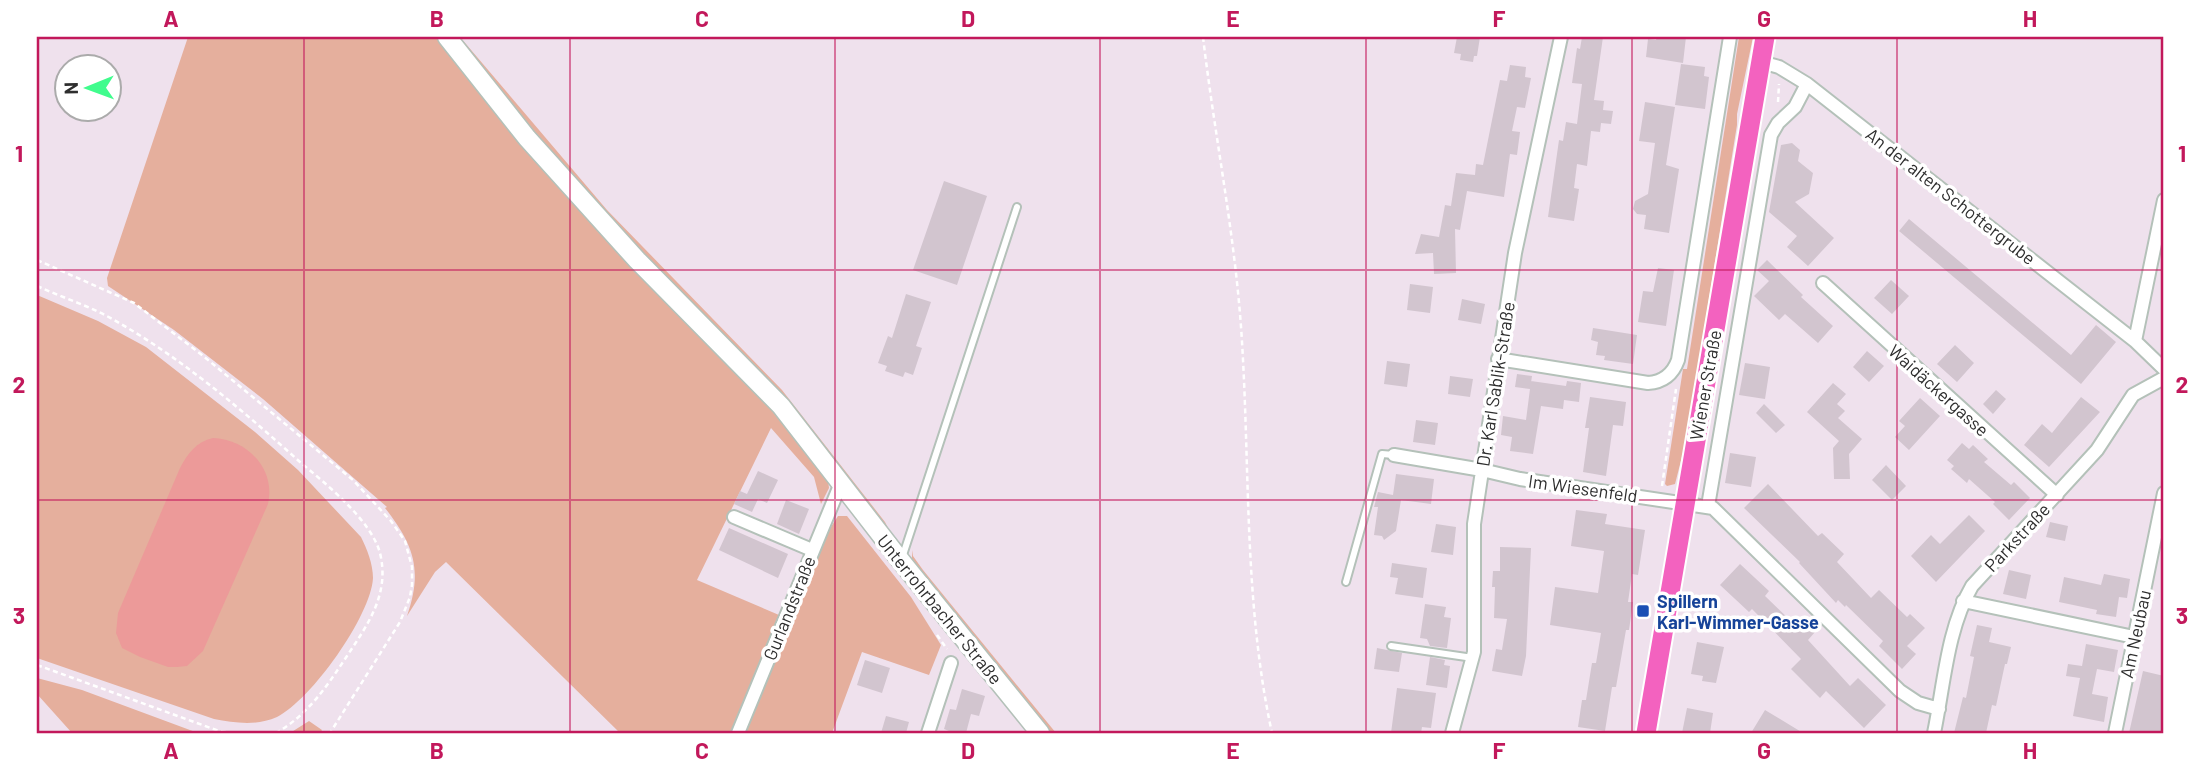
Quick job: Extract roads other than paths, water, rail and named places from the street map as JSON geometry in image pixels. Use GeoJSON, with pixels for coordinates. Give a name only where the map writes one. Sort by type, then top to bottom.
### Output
{"type":"FeatureCollection","features":[{"type":"Feature","properties":{"kind":"main road","name":"Unterrohrbacher Straße"},"geometry":{"type":"LineString","coordinates":[[447,37],[527,138],[637,260],[765,387],[1040,733]]}},
{"type":"Feature","properties":{"kind":"main road","name":"Wiener Straße"},"geometry":{"type":"LineString","coordinates":[[1646,733],[1765,37]]}},
{"type":"Feature","properties":{"kind":"street","name":"Dr. Karl Sablik-Straße"},"geometry":{"type":"LineString","coordinates":[[1452,733],[1473,659],[1474,524],[1498,359],[1521,222],[1561,37]]}},
{"type":"Feature","properties":{"kind":"street","name":"Wiener Straße"},"geometry":{"type":"LineString","coordinates":[[1498,359],[1640,382],[1655,382],[1671,373],[1678,360],[1730,37]]}},
{"type":"Feature","properties":{"kind":"street","name":"An der alten Schottergrube"},"geometry":{"type":"LineString","coordinates":[[1761,62],[1786,70],[1807,84],[2135,341]]}},
{"type":"Feature","properties":{"kind":"street","name":"Wiener Straße"},"geometry":{"type":"LineString","coordinates":[[1708,506],[1771,135],[1778,123],[1795,107],[1807,84]]}},
{"type":"Feature","properties":{"kind":"street"},"geometry":{"type":"LineString","coordinates":[[2164,200],[2135,341],[2164,369]]}},
{"type":"Feature","properties":{"kind":"street","name":"Waidäckergasse"},"geometry":{"type":"LineString","coordinates":[[1823,283],[2057,495]]}},
{"type":"Feature","properties":{"kind":"street","name":"Parkstraße"},"geometry":{"type":"LineString","coordinates":[[1934,733],[1956,621],[1963,601],[1982,574],[2097,450],[2133,395],[2164,378]]}},
{"type":"Feature","properties":{"kind":"street","name":"Im Wiesenfeld"},"geometry":{"type":"LineString","coordinates":[[1394,455],[1520,479],[1708,506]]}},
{"type":"Feature","properties":{"kind":"street","name":"Gurlandstraße"},"geometry":{"type":"LineString","coordinates":[[738,733],[841,483]]}},
{"type":"Feature","properties":{"kind":"street","name":"Am Neubau"},"geometry":{"type":"LineString","coordinates":[[2115,733],[2164,493]]}},
{"type":"Feature","properties":{"kind":"street"},"geometry":{"type":"LineString","coordinates":[[1708,506],[1900,691],[1918,703],[1939,709]]}},
{"type":"Feature","properties":{"kind":"street"},"geometry":{"type":"LineString","coordinates":[[734,517],[812,550]]}},
{"type":"Feature","properties":{"kind":"street"},"geometry":{"type":"LineString","coordinates":[[1963,601],[2134,637]]}},
{"type":"Feature","properties":{"kind":"street"},"geometry":{"type":"LineString","coordinates":[[928,733],[951,663]]}},
{"type":"Feature","properties":{"kind":"lane"},"geometry":{"type":"LineString","coordinates":[[901,561],[1017,207]]}},
{"type":"Feature","properties":{"kind":"lane"},"geometry":{"type":"LineString","coordinates":[[1346,582],[1382,454],[1394,455]]}},
{"type":"Feature","properties":{"kind":"lane"},"geometry":{"type":"LineString","coordinates":[[1391,646],[1473,659]]}},
{"type":"Feature","properties":{"kind":"place","name":"Spillern Karl-Wimmer-Gasse"},"geometry":{"type":"Point","coordinates":[1643,611]}}]}
